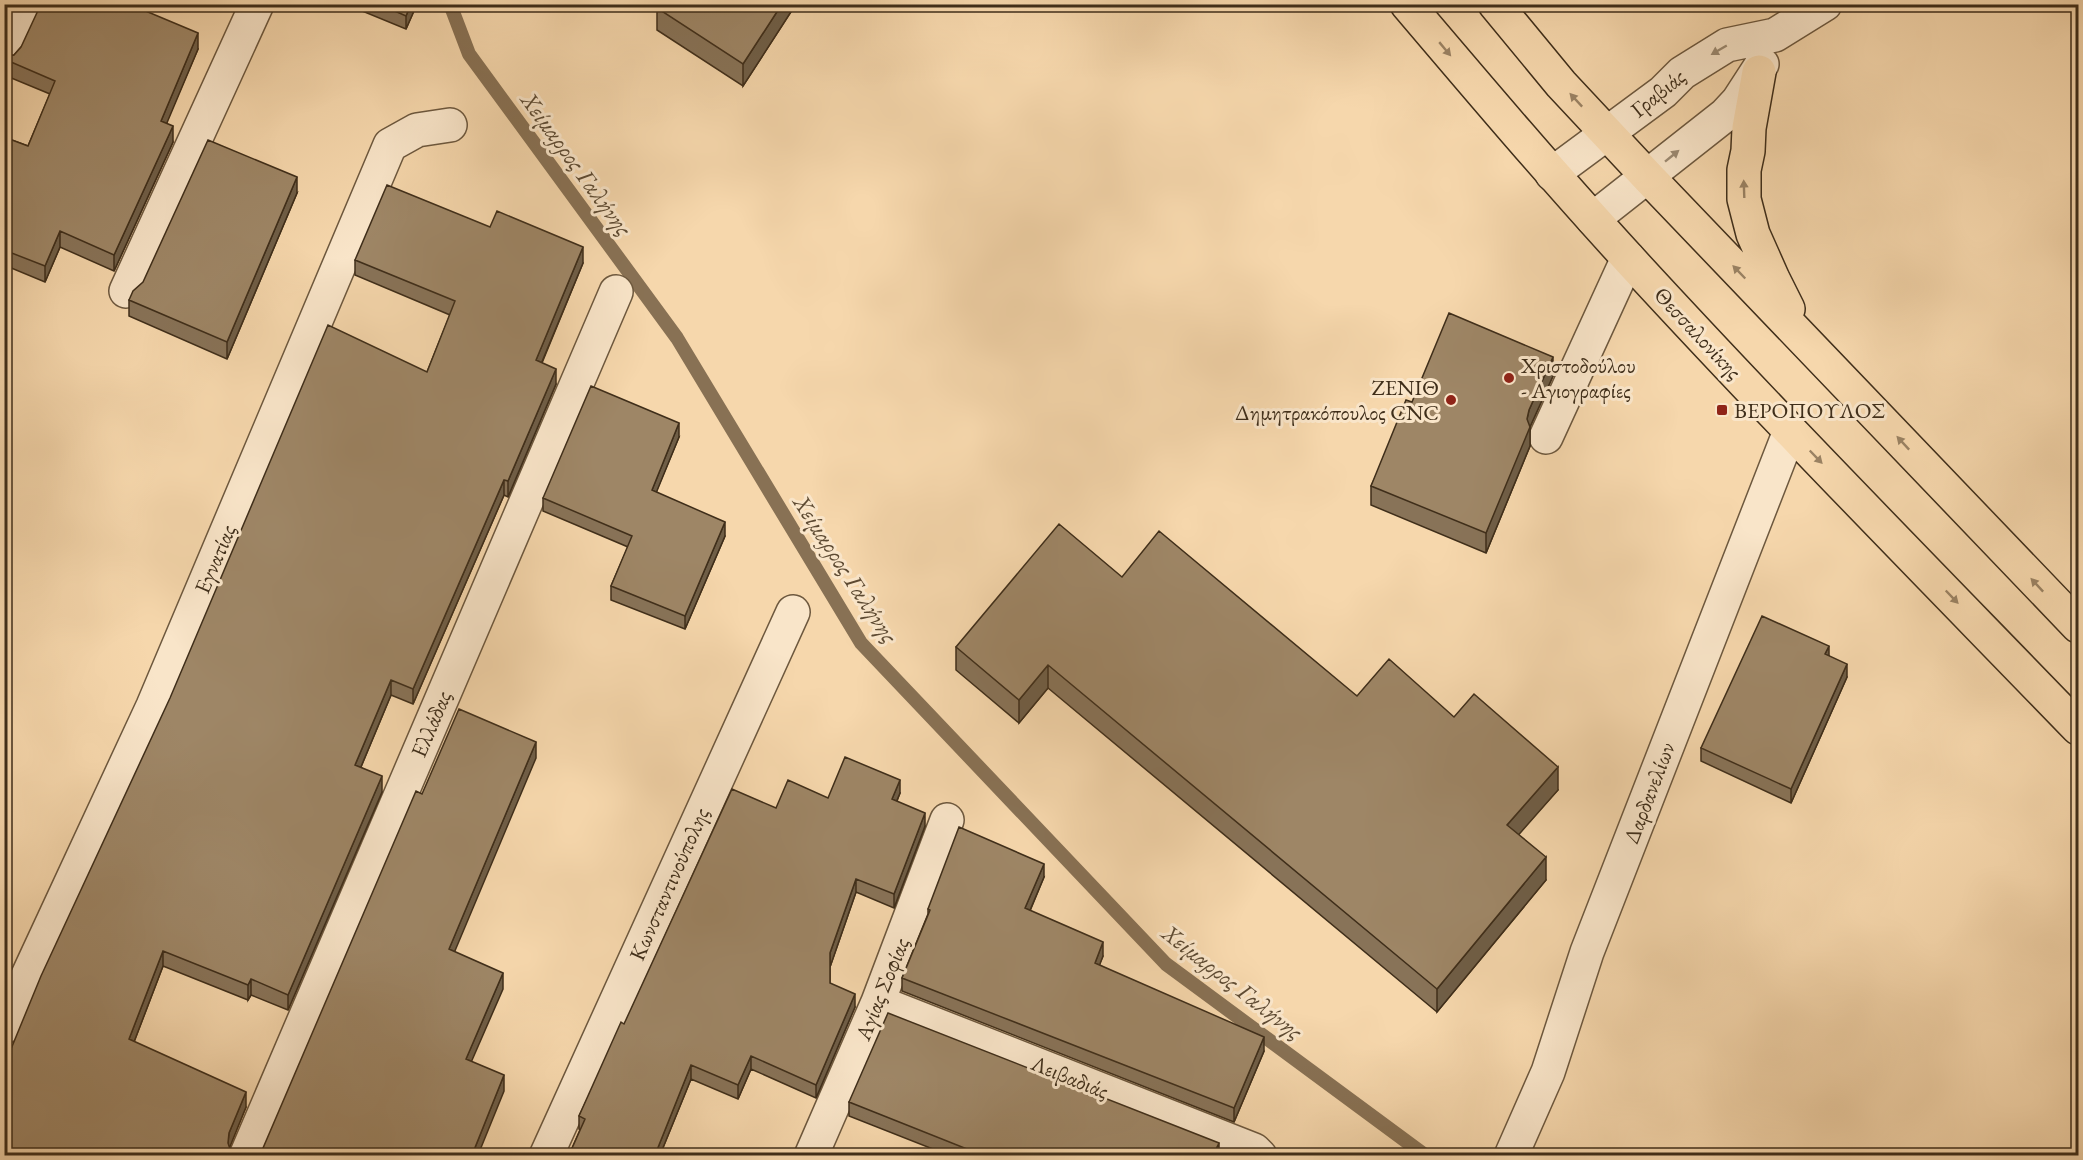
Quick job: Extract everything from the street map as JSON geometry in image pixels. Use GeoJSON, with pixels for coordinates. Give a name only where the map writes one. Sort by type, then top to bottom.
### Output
{"type":"FeatureCollection","features":[{"type":"Feature","properties":{"kind":"main road","name":"Θεσσαλονίκης"},"geometry":{"type":"LineString","coordinates":[[1407,4],[1552,174],[1628,258],[1790,431],[2079,728]]}},
{"type":"Feature","properties":{"kind":"main road"},"geometry":{"type":"LineString","coordinates":[[1495,4],[1554,76],[1647,176],[2079,626]]}},
{"type":"Feature","properties":{"kind":"main road"},"geometry":{"type":"LineString","coordinates":[[1759,72],[1744,170],[1744,199],[1753,234],[1762,256],[1805,340]]}},
{"type":"Feature","properties":{"kind":"street"},"geometry":{"type":"LineString","coordinates":[[4,55],[28,4]]}},
{"type":"Feature","properties":{"kind":"street"},"geometry":{"type":"LineString","coordinates":[[126,291],[256,4]]}},
{"type":"Feature","properties":{"kind":"street","name":"Γραβιάς"},"geometry":{"type":"LineString","coordinates":[[1552,174],[1663,92],[1682,73],[1727,45],[1775,35],[1825,4]]}},
{"type":"Feature","properties":{"kind":"street"},"geometry":{"type":"LineString","coordinates":[[1593,219],[1725,115],[1759,72],[1775,35]]}},
{"type":"Feature","properties":{"kind":"street","name":"Εγνατίας"},"geometry":{"type":"LineString","coordinates":[[4,1027],[153,706],[390,145],[417,130],[450,125]]}},
{"type":"Feature","properties":{"kind":"street"},"geometry":{"type":"LineString","coordinates":[[1546,437],[1628,258]]}},
{"type":"Feature","properties":{"kind":"street","name":"Ελλάδας"},"geometry":{"type":"LineString","coordinates":[[246,1155],[616,292]]}},
{"type":"Feature","properties":{"kind":"street","name":"Δαρδανελίων"},"geometry":{"type":"LineString","coordinates":[[1510,1155],[1548,1071],[1587,952],[1790,431]]}},
{"type":"Feature","properties":{"kind":"street","name":"Κωνσταντινούπολης"},"geometry":{"type":"LineString","coordinates":[[546,1155],[793,612]]}},
{"type":"Feature","properties":{"kind":"street","name":"Αγίας Σοφίας"},"geometry":{"type":"LineString","coordinates":[[811,1155],[878,1002],[947,820]]}},
{"type":"Feature","properties":{"kind":"street","name":"Λειβαδιάς"},"geometry":{"type":"LineString","coordinates":[[878,1002],[1254,1150],[1260,1155]]}},
{"type":"Feature","properties":{"kind":"building"},"geometry":{"type":"Polygon","coordinates":[[[41,4],[129,4],[198,33],[161,121],[173,126],[114,255],[60,231],[45,266],[4,250],[4,137],[28,146],[55,81],[4,59],[4,57],[14,55],[21,47],[41,4]]]}},
{"type":"Feature","properties":{"kind":"building"},"geometry":{"type":"Polygon","coordinates":[[[379,4],[411,4],[406,16],[379,4]]]}},
{"type":"Feature","properties":{"kind":"building"},"geometry":{"type":"Polygon","coordinates":[[[659,4],[782,4],[743,64],[657,8],[659,4]]]}},
{"type":"Feature","properties":{"kind":"building"},"geometry":{"type":"Polygon","coordinates":[[[208,140],[297,177],[227,342],[129,300],[133,291],[143,282],[208,140]]]}},
{"type":"Feature","properties":{"kind":"building"},"geometry":{"type":"Polygon","coordinates":[[[387,185],[490,227],[497,211],[583,247],[536,360],[556,369],[508,481],[504,480],[413,689],[391,680],[355,765],[382,776],[288,995],[251,979],[248,985],[163,951],[129,1039],[246,1092],[229,1133],[228,1143],[231,1152],[236,1155],[4,1155],[4,1066],[41,976],[170,698],[328,325],[427,372],[455,301],[355,260],[387,185]]]}},
{"type":"Feature","properties":{"kind":"building"},"geometry":{"type":"Polygon","coordinates":[[[1449,313],[1553,357],[1529,410],[1527,419],[1530,427],[1486,533],[1371,486],[1406,400],[1412,402],[1449,313]]]}},
{"type":"Feature","properties":{"kind":"building"},"geometry":{"type":"Polygon","coordinates":[[[591,386],[679,423],[652,490],[725,522],[685,616],[611,586],[632,536],[543,498],[591,386]]]}},
{"type":"Feature","properties":{"kind":"building"},"geometry":{"type":"Polygon","coordinates":[[[1059,524],[1122,577],[1159,531],[1357,696],[1389,659],[1454,717],[1474,694],[1558,767],[1507,825],[1546,857],[1437,989],[1048,665],[1019,700],[956,647],[1059,524]]]}},
{"type":"Feature","properties":{"kind":"building"},"geometry":{"type":"Polygon","coordinates":[[[1762,616],[1829,646],[1825,654],[1847,664],[1791,789],[1701,748],[1762,616]]]}},
{"type":"Feature","properties":{"kind":"building"},"geometry":{"type":"Polygon","coordinates":[[[459,709],[536,742],[449,949],[503,973],[466,1059],[504,1075],[472,1155],[464,1153],[463,1155],[257,1155],[263,1148],[416,791],[422,794],[459,709]]]}},
{"type":"Feature","properties":{"kind":"building"},"geometry":{"type":"Polygon","coordinates":[[[845,757],[900,780],[892,799],[925,813],[894,894],[856,879],[830,953],[830,983],[855,994],[816,1085],[751,1056],[738,1085],[691,1065],[655,1155],[569,1155],[585,1119],[579,1116],[732,789],[776,808],[788,780],[828,798],[845,757]]]}},
{"type":"Feature","properties":{"kind":"building"},"geometry":{"type":"Polygon","coordinates":[[[959,827],[1044,864],[1025,908],[1103,942],[1095,963],[1264,1037],[1234,1108],[902,978],[930,910],[928,909],[959,827]]]}},
{"type":"Feature","properties":{"kind":"building"},"geometry":{"type":"Polygon","coordinates":[[[888,1013],[1219,1143],[1213,1155],[982,1155],[849,1102],[888,1013]]]}},
{"type":"Feature","properties":{"kind":"waterway","name":"Χείμαρρος Γαλήνης"},"geometry":{"type":"LineString","coordinates":[[450,4],[469,54],[677,338],[861,643],[1166,964],[1426,1156]]}},
{"type":"Feature","properties":{"kind":"place","name":"Χριστοδούλου - Αγιογραφίες"},"geometry":{"type":"Point","coordinates":[1509,378]}},
{"type":"Feature","properties":{"kind":"place","name":"ΖΕΝΙΘ Δημητρακόπουλος CNC"},"geometry":{"type":"Point","coordinates":[1451,400]}},
{"type":"Feature","properties":{"kind":"place","name":"ΒΕΡΟΠΟΥΛΟΣ"},"geometry":{"type":"Point","coordinates":[1722,410]}}]}
